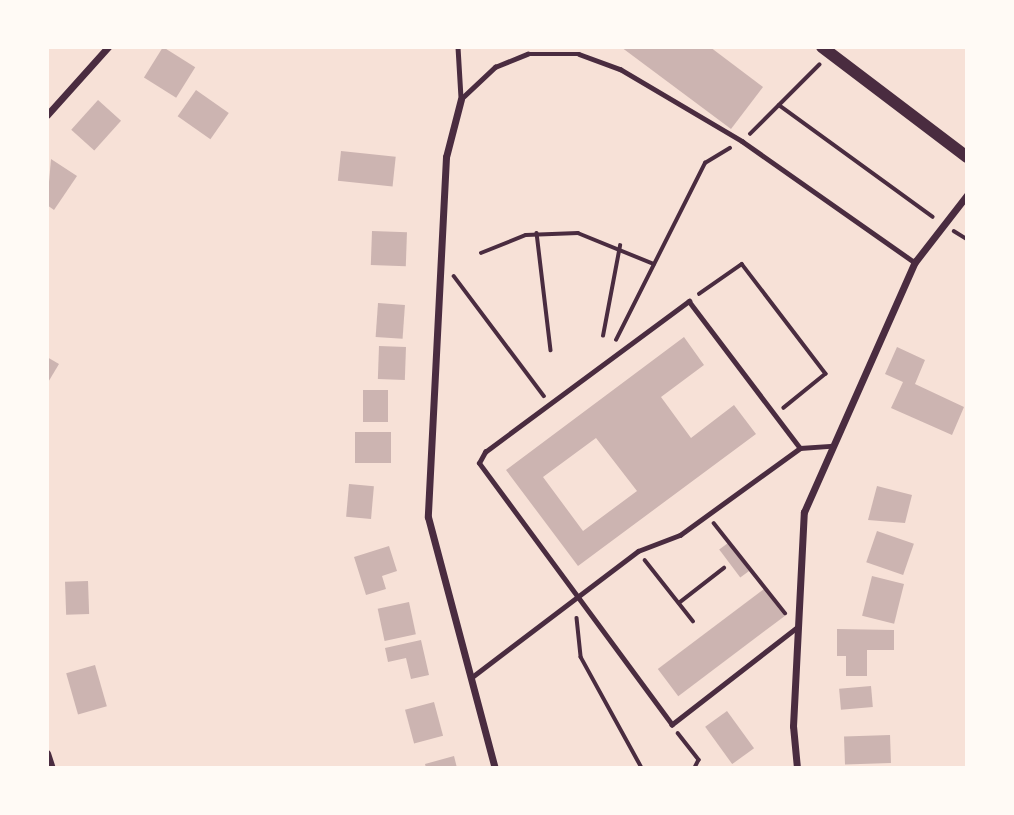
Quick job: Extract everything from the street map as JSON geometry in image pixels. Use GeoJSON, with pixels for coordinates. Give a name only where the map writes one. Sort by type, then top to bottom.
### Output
{"type":"FeatureCollection","features":[{"type":"Feature","properties":{"kind":"main road"},"geometry":{"type":"LineString","coordinates":[[826,51],[967,157]]}},
{"type":"Feature","properties":{"kind":"street"},"geometry":{"type":"LineString","coordinates":[[47,115],[108,47]]}},
{"type":"Feature","properties":{"kind":"street"},"geometry":{"type":"LineString","coordinates":[[461,99],[446,157],[443,263],[428,517],[495,768]]}},
{"type":"Feature","properties":{"kind":"street"},"geometry":{"type":"LineString","coordinates":[[797,768],[798,624],[804,512],[830,446],[915,262],[967,195]]}},
{"type":"Feature","properties":{"kind":"street"},"geometry":{"type":"LineString","coordinates":[[47,753],[52,768]]}},
{"type":"Feature","properties":{"kind":"lane"},"geometry":{"type":"LineString","coordinates":[[458,47],[461,99]]}},
{"type":"Feature","properties":{"kind":"lane"},"geometry":{"type":"LineString","coordinates":[[461,99],[495,67],[528,54],[579,54],[620,69],[743,141],[915,262]]}},
{"type":"Feature","properties":{"kind":"lane"},"geometry":{"type":"LineString","coordinates":[[798,624],[672,725],[575,598],[479,463],[550,403],[689,302],[800,448]]}},
{"type":"Feature","properties":{"kind":"lane"},"geometry":{"type":"LineString","coordinates":[[472,677],[638,551],[680,535],[800,448],[830,446]]}},
{"type":"Feature","properties":{"kind":"path"},"geometry":{"type":"LineString","coordinates":[[604,362],[705,163],[743,141],[826,51]]}},
{"type":"Feature","properties":{"kind":"path"},"geometry":{"type":"LineString","coordinates":[[779,105],[967,239]]}},
{"type":"Feature","properties":{"kind":"path"},"geometry":{"type":"LineString","coordinates":[[481,253],[537,233],[578,233],[620,246],[654,264]]}},
{"type":"Feature","properties":{"kind":"path"},"geometry":{"type":"LineString","coordinates":[[537,233],[551,349]]}},
{"type":"Feature","properties":{"kind":"path"},"geometry":{"type":"LineString","coordinates":[[603,337],[620,246]]}},
{"type":"Feature","properties":{"kind":"path"},"geometry":{"type":"LineString","coordinates":[[443,263],[550,403]]}},
{"type":"Feature","properties":{"kind":"path"},"geometry":{"type":"LineString","coordinates":[[689,302],[742,264],[826,374],[774,416]]}},
{"type":"Feature","properties":{"kind":"path"},"geometry":{"type":"LineString","coordinates":[[708,515],[788,617],[798,624]]}},
{"type":"Feature","properties":{"kind":"path"},"geometry":{"type":"LineString","coordinates":[[638,551],[693,621]]}},
{"type":"Feature","properties":{"kind":"path"},"geometry":{"type":"LineString","coordinates":[[679,603],[724,568]]}},
{"type":"Feature","properties":{"kind":"path"},"geometry":{"type":"LineString","coordinates":[[575,598],[581,657],[642,768]]}},
{"type":"Feature","properties":{"kind":"path"},"geometry":{"type":"LineString","coordinates":[[672,725],[699,760],[695,768]]}},
{"type":"Feature","properties":{"kind":"building"},"geometry":{"type":"Polygon","coordinates":[[[163,47],[195,67],[176,98],[144,78],[163,47]]]}},
{"type":"Feature","properties":{"kind":"building"},"geometry":{"type":"Polygon","coordinates":[[[621,47],[710,47],[763,87],[731,129],[621,47]]]}},
{"type":"Feature","properties":{"kind":"building"},"geometry":{"type":"Polygon","coordinates":[[[196,90],[229,113],[210,139],[178,116],[196,90]]]}},
{"type":"Feature","properties":{"kind":"building"},"geometry":{"type":"Polygon","coordinates":[[[98,100],[121,121],[94,150],[71,130],[98,100]]]}},
{"type":"Feature","properties":{"kind":"building"},"geometry":{"type":"Polygon","coordinates":[[[341,151],[396,157],[393,187],[338,181],[341,151]]]}},
{"type":"Feature","properties":{"kind":"building"},"geometry":{"type":"Polygon","coordinates":[[[51,159],[77,176],[54,210],[47,205],[51,159]]]}},
{"type":"Feature","properties":{"kind":"building"},"geometry":{"type":"Polygon","coordinates":[[[372,231],[407,232],[406,266],[371,265],[372,231]]]}},
{"type":"Feature","properties":{"kind":"building"},"geometry":{"type":"Polygon","coordinates":[[[378,303],[405,305],[403,339],[376,337],[378,303]]]}},
{"type":"Feature","properties":{"kind":"building"},"geometry":{"type":"Polygon","coordinates":[[[684,337],[704,365],[661,397],[691,438],[734,405],[756,434],[578,566],[506,470],[684,337]],[[596,438],[543,477],[583,531],[637,491],[596,438]]]}},
{"type":"Feature","properties":{"kind":"building"},"geometry":{"type":"Polygon","coordinates":[[[379,346],[406,347],[405,380],[378,379],[379,346]]]}},
{"type":"Feature","properties":{"kind":"building"},"geometry":{"type":"Polygon","coordinates":[[[897,347],[925,360],[915,384],[964,407],[952,435],[891,408],[903,382],[885,374],[897,347]]]}},
{"type":"Feature","properties":{"kind":"building"},"geometry":{"type":"Polygon","coordinates":[[[47,357],[59,364],[47,384],[47,357]]]}},
{"type":"Feature","properties":{"kind":"building"},"geometry":{"type":"Polygon","coordinates":[[[363,390],[388,390],[388,422],[363,422],[363,390]]]}},
{"type":"Feature","properties":{"kind":"building"},"geometry":{"type":"Polygon","coordinates":[[[355,432],[391,432],[391,463],[355,463],[355,432]]]}},
{"type":"Feature","properties":{"kind":"building"},"geometry":{"type":"Polygon","coordinates":[[[349,484],[374,486],[371,519],[346,517],[349,484]]]}},
{"type":"Feature","properties":{"kind":"building"},"geometry":{"type":"Polygon","coordinates":[[[877,486],[912,495],[905,523],[868,520],[877,486]]]}},
{"type":"Feature","properties":{"kind":"building"},"geometry":{"type":"Polygon","coordinates":[[[877,531],[914,544],[903,575],[866,562],[877,531]]]}},
{"type":"Feature","properties":{"kind":"building"},"geometry":{"type":"Polygon","coordinates":[[[728,543],[749,571],[740,578],[719,550],[728,543]]]}},
{"type":"Feature","properties":{"kind":"building"},"geometry":{"type":"Polygon","coordinates":[[[389,546],[397,571],[382,576],[386,589],[366,595],[354,557],[389,546]]]}},
{"type":"Feature","properties":{"kind":"building"},"geometry":{"type":"Polygon","coordinates":[[[872,576],[904,584],[894,624],[862,616],[872,576]]]}},
{"type":"Feature","properties":{"kind":"building"},"geometry":{"type":"Polygon","coordinates":[[[88,581],[89,614],[66,615],[65,582],[88,581]]]}},
{"type":"Feature","properties":{"kind":"building"},"geometry":{"type":"Polygon","coordinates":[[[764,589],[784,616],[678,696],[658,669],[764,589]]]}},
{"type":"Feature","properties":{"kind":"building"},"geometry":{"type":"Polygon","coordinates":[[[409,602],[416,634],[385,641],[378,609],[409,602]]]}},
{"type":"Feature","properties":{"kind":"building"},"geometry":{"type":"Polygon","coordinates":[[[837,629],[894,630],[894,650],[867,650],[867,676],[846,676],[846,656],[837,656],[837,629]]]}},
{"type":"Feature","properties":{"kind":"building"},"geometry":{"type":"Polygon","coordinates":[[[421,640],[429,675],[411,679],[406,658],[388,662],[385,648],[421,640]]]}},
{"type":"Feature","properties":{"kind":"building"},"geometry":{"type":"Polygon","coordinates":[[[95,665],[107,706],[78,715],[66,673],[95,665]]]}},
{"type":"Feature","properties":{"kind":"building"},"geometry":{"type":"Polygon","coordinates":[[[871,686],[873,707],[841,710],[839,689],[871,686]]]}},
{"type":"Feature","properties":{"kind":"building"},"geometry":{"type":"Polygon","coordinates":[[[434,702],[443,736],[414,744],[405,710],[434,702]]]}},
{"type":"Feature","properties":{"kind":"building"},"geometry":{"type":"Polygon","coordinates":[[[727,711],[754,748],[732,764],[705,727],[727,711]]]}},
{"type":"Feature","properties":{"kind":"building"},"geometry":{"type":"Polygon","coordinates":[[[890,735],[891,763],[845,765],[844,737],[890,735]]]}},
{"type":"Feature","properties":{"kind":"building"},"geometry":{"type":"Polygon","coordinates":[[[454,756],[457,768],[426,768],[425,764],[454,756]]]}}]}
